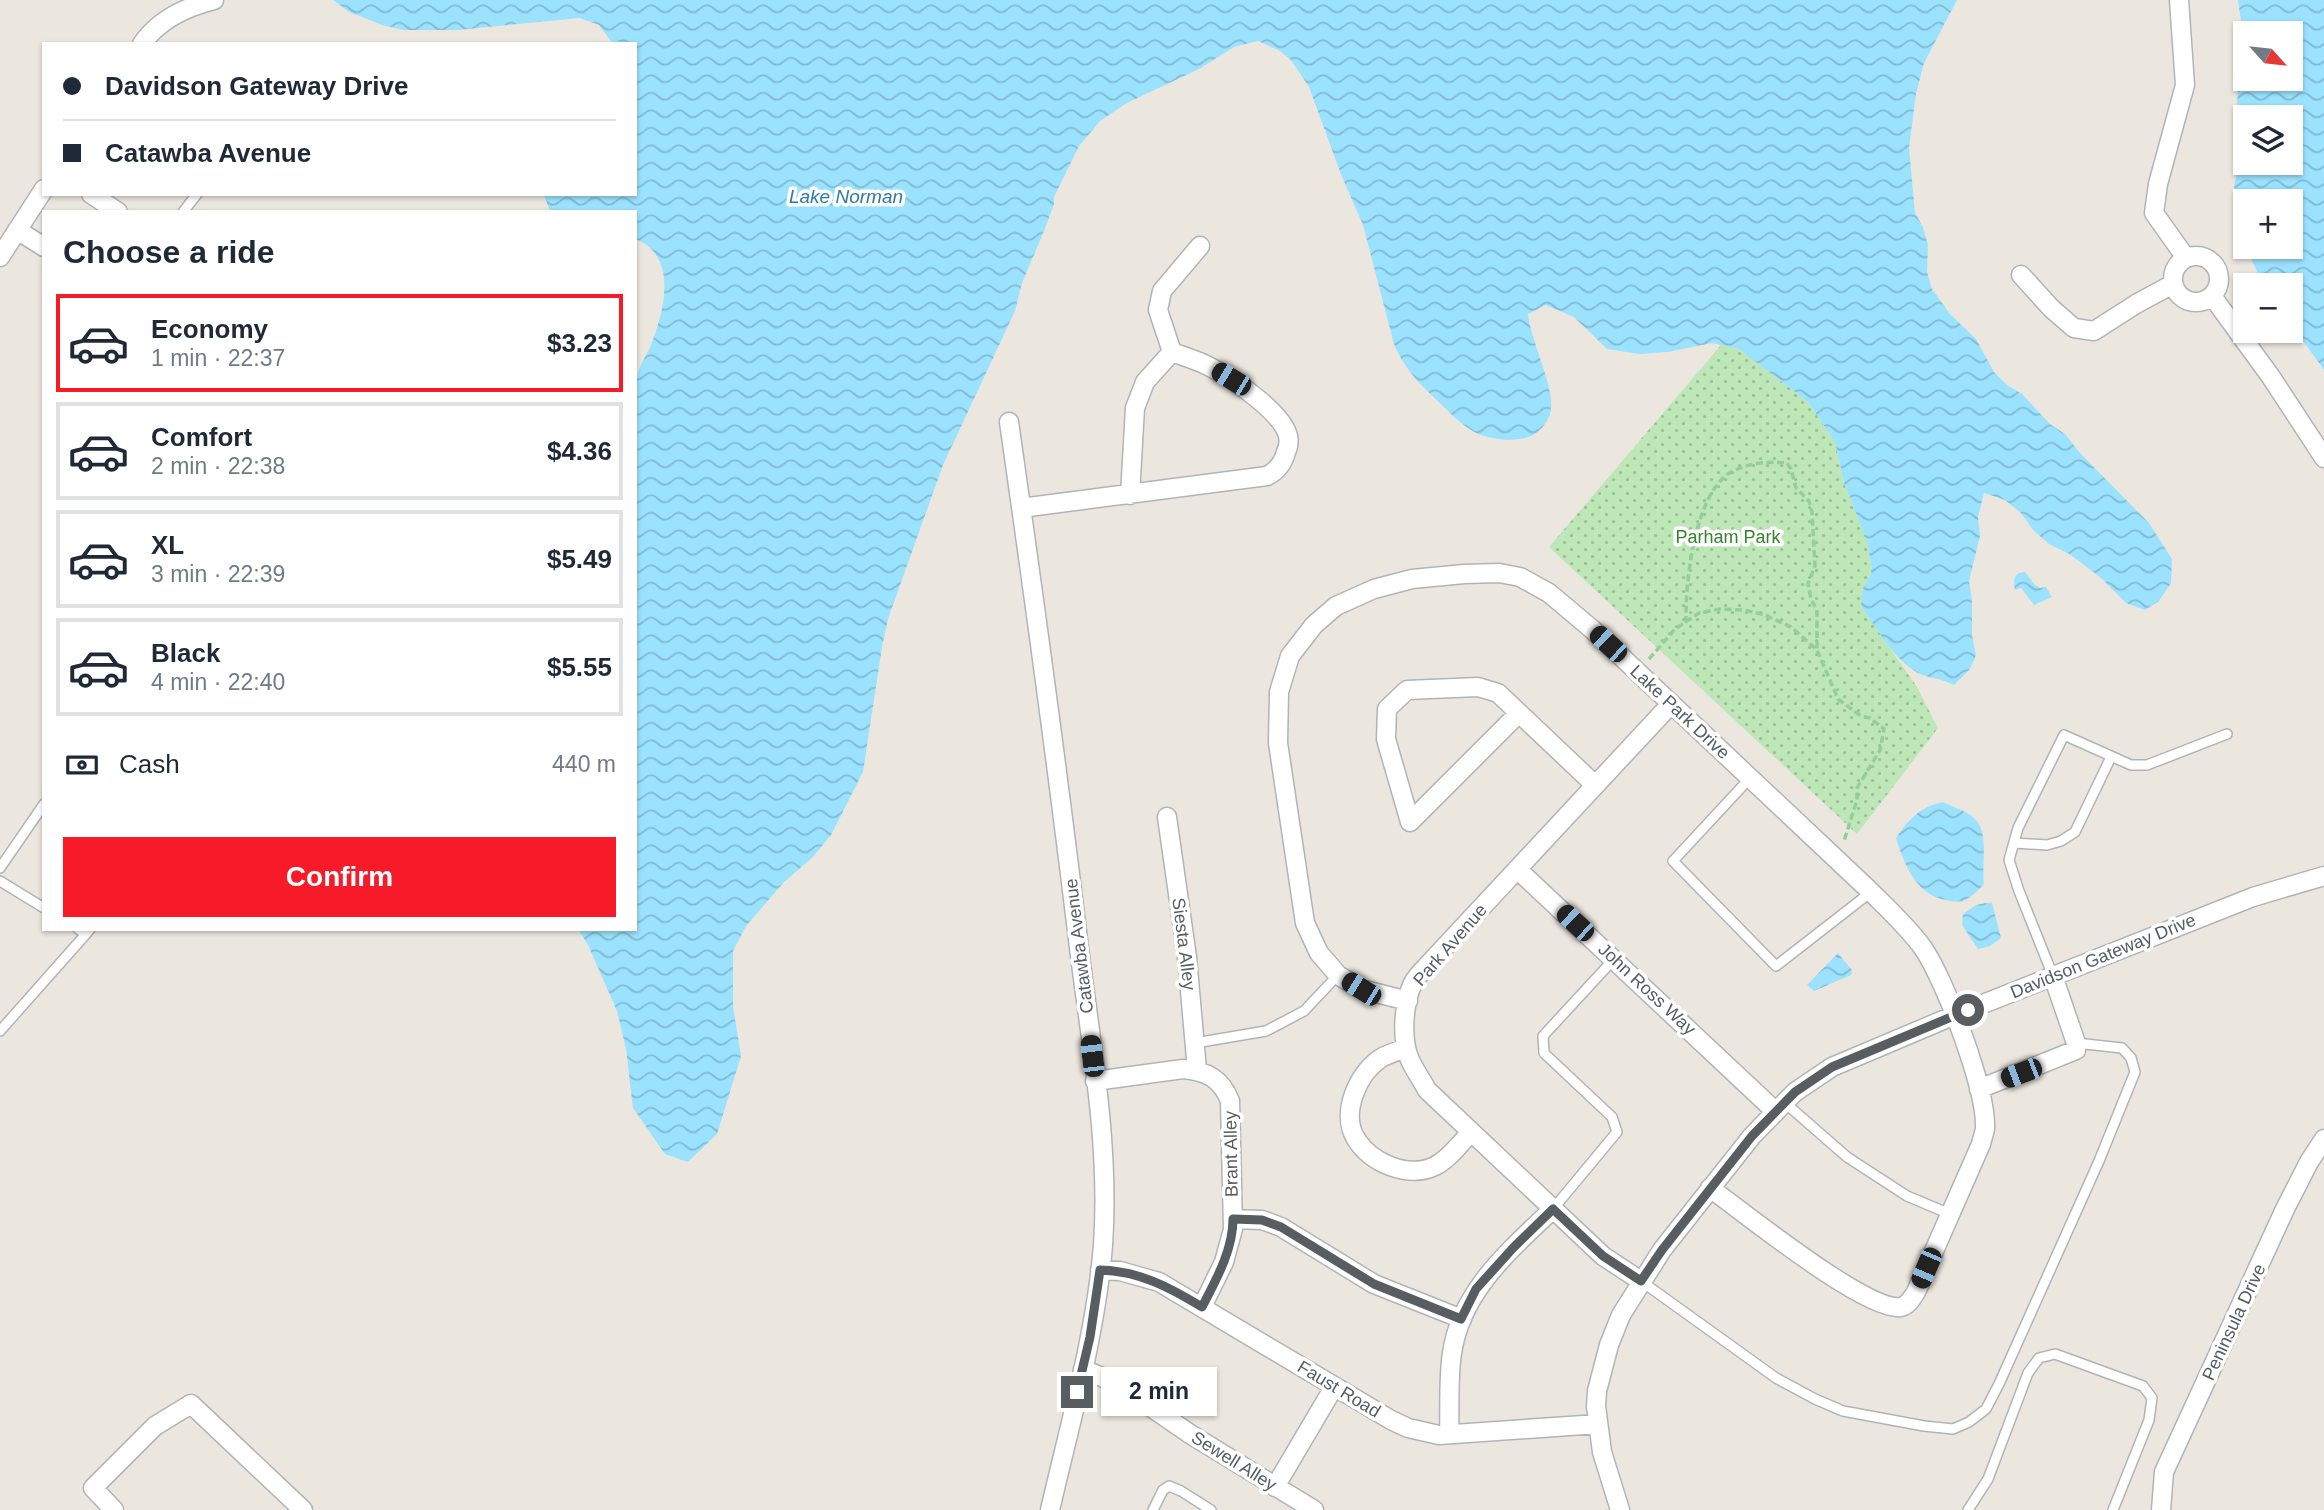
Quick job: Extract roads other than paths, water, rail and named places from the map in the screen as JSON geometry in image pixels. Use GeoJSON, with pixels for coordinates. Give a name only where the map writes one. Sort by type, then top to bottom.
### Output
{"type":"FeatureCollection","features":[{"type":"Feature","properties":{"kind":"street"},"geometry":{"type":"LineString","coordinates":[[144,42],[167,19],[188,8],[214,0]]}},
{"type":"Feature","properties":{"kind":"street"},"geometry":{"type":"LineString","coordinates":[[2179,0],[2185,85],[2158,184],[2154,213],[2186,258]]}},
{"type":"Feature","properties":{"kind":"street"},"geometry":{"type":"LineString","coordinates":[[0,257],[42,192]]}},
{"type":"Feature","properties":{"kind":"street"},"geometry":{"type":"LineString","coordinates":[[94,196],[115,210]]}},
{"type":"Feature","properties":{"kind":"street"},"geometry":{"type":"LineString","coordinates":[[17,230],[42,246]]}},
{"type":"Feature","properties":{"kind":"street"},"geometry":{"type":"LineString","coordinates":[[1172,352],[1158,310],[1162,291],[1200,246]]}},
{"type":"Feature","properties":{"kind":"street"},"geometry":{"type":"LineString","coordinates":[[2201,256],[2213,263],[2219,276],[2216,291],[2212,296],[2192,302],[2180,296],[2174,284],[2175,269],[2186,258],[2201,256]]}},
{"type":"Feature","properties":{"kind":"street"},"geometry":{"type":"LineString","coordinates":[[2021,275],[2052,309],[2074,328],[2094,331],[2174,284]]}},
{"type":"Feature","properties":{"kind":"street"},"geometry":{"type":"LineString","coordinates":[[2212,296],[2271,377],[2324,458]]}},
{"type":"Feature","properties":{"kind":"street"},"geometry":{"type":"LineString","coordinates":[[1021,508],[1267,476],[1277,471],[1287,449],[1288,436],[1282,424],[1261,402],[1210,366],[1172,352]]}},
{"type":"Feature","properties":{"kind":"street"},"geometry":{"type":"LineString","coordinates":[[1130,495],[1135,408],[1145,382],[1172,352]]}},
{"type":"Feature","properties":{"kind":"street","name":"Catawba Avenue"},"geometry":{"type":"LineString","coordinates":[[1009,422],[1067,844],[1095,1081],[1104,1197],[1100,1270],[1090,1337],[1050,1510]]}},
{"type":"Feature","properties":{"kind":"street","name":"Lake Park Drive"},"geometry":{"type":"LineString","coordinates":[[1408,1001],[1361,989],[1338,975],[1319,953],[1305,923],[1278,743],[1279,692],[1290,656],[1314,625],[1336,606],[1374,589],[1412,579],[1499,573],[1520,577],[1549,593],[1573,612],[1871,892],[1923,948],[1955,1015],[1979,1089],[1985,1129],[1976,1156],[1916,1292],[1907,1304],[1899,1307],[1860,1293],[1832,1278],[1710,1188]]}},
{"type":"Feature","properties":{"kind":"street"},"geometry":{"type":"LineString","coordinates":[[1520,713],[1410,822],[1386,739],[1387,709],[1407,690],[1478,687],[1498,692],[1520,713],[1595,785]]}},
{"type":"Feature","properties":{"kind":"street","name":"Park Avenue"},"geometry":{"type":"LineString","coordinates":[[1641,1281],[1603,1256],[1427,1090],[1410,1061],[1406,1048],[1408,1001],[1414,981],[1427,966],[1671,704]]}},
{"type":"Feature","properties":{"kind":"street","name":"Siesta Alley"},"geometry":{"type":"LineString","coordinates":[[1167,817],[1187,957],[1197,1070]]}},
{"type":"Feature","properties":{"kind":"street","name":"John Ross Way"},"geometry":{"type":"LineString","coordinates":[[1517,869],[1780,1107]]}},
{"type":"Feature","properties":{"kind":"street","name":"Davidson Gateway Drive"},"geometry":{"type":"LineString","coordinates":[[1620,1510],[1602,1452],[1597,1391],[1609,1345],[1621,1315],[1641,1281],[1710,1188],[1780,1107],[1811,1079],[1832,1067],[2053,976],[2253,897],[2324,876]]}},
{"type":"Feature","properties":{"kind":"street"},"geometry":{"type":"LineString","coordinates":[[1979,1089],[2076,1050],[2053,976]]}},
{"type":"Feature","properties":{"kind":"street"},"geometry":{"type":"LineString","coordinates":[[1406,1048],[1382,1058],[1363,1075],[1353,1096],[1351,1118],[1355,1136],[1368,1153],[1386,1165],[1422,1171],[1438,1165],[1470,1133]]}},
{"type":"Feature","properties":{"kind":"street"},"geometry":{"type":"LineString","coordinates":[[1095,1081],[1183,1069],[1197,1070]]}},
{"type":"Feature","properties":{"kind":"street","name":"Brant Alley"},"geometry":{"type":"LineString","coordinates":[[1197,1070],[1213,1077],[1230,1101],[1233,1219],[1224,1262],[1202,1307]]}},
{"type":"Feature","properties":{"kind":"street","name":"Peninsula Drive"},"geometry":{"type":"LineString","coordinates":[[2161,1510],[2164,1472],[2285,1209],[2324,1139]]}},
{"type":"Feature","properties":{"kind":"street"},"geometry":{"type":"LineString","coordinates":[[1449,1434],[1452,1354],[1461,1319],[1476,1289],[1553,1209]]}},
{"type":"Feature","properties":{"kind":"street"},"geometry":{"type":"LineString","coordinates":[[1233,1219],[1262,1220],[1281,1227],[1374,1284],[1461,1319]]}},
{"type":"Feature","properties":{"kind":"street","name":"Faust Road"},"geometry":{"type":"LineString","coordinates":[[1100,1270],[1144,1276],[1176,1292],[1334,1387],[1408,1428],[1423,1433],[1449,1434],[1598,1424]]}},
{"type":"Feature","properties":{"kind":"street","name":"Sewell Alley"},"geometry":{"type":"LineString","coordinates":[[1083,1369],[1116,1383],[1190,1434],[1314,1510]]}},
{"type":"Feature","properties":{"kind":"street"},"geometry":{"type":"LineString","coordinates":[[1275,1487],[1334,1387]]}},
{"type":"Feature","properties":{"kind":"street"},"geometry":{"type":"LineString","coordinates":[[114,1510],[93,1488],[155,1426],[191,1404],[303,1510]]}},
{"type":"Feature","properties":{"kind":"lane"},"geometry":{"type":"LineString","coordinates":[[185,210],[195,196]]}},
{"type":"Feature","properties":{"kind":"lane"},"geometry":{"type":"LineString","coordinates":[[2053,976],[2009,860],[2018,828],[2064,736],[2131,765],[2147,765],[2227,734]]}},
{"type":"Feature","properties":{"kind":"lane"},"geometry":{"type":"LineString","coordinates":[[2014,843],[2047,845],[2061,841],[2075,832],[2111,757]]}},
{"type":"Feature","properties":{"kind":"lane"},"geometry":{"type":"LineString","coordinates":[[1749,778],[1673,861],[1776,965],[1871,892]]}},
{"type":"Feature","properties":{"kind":"lane"},"geometry":{"type":"LineString","coordinates":[[0,868],[42,807]]}},
{"type":"Feature","properties":{"kind":"lane"},"geometry":{"type":"LineString","coordinates":[[0,881],[42,907]]}},
{"type":"Feature","properties":{"kind":"lane"},"geometry":{"type":"LineString","coordinates":[[0,1031],[85,931]]}},
{"type":"Feature","properties":{"kind":"lane"},"geometry":{"type":"LineString","coordinates":[[1553,1209],[1617,1132],[1612,1117],[1544,1053],[1543,1036],[1614,959]]}},
{"type":"Feature","properties":{"kind":"lane"},"geometry":{"type":"LineString","coordinates":[[1195,1043],[1266,1031],[1304,1011],[1338,975]]}},
{"type":"Feature","properties":{"kind":"lane"},"geometry":{"type":"LineString","coordinates":[[1641,1281],[1776,1378],[1815,1399],[1843,1411],[1924,1426],[1953,1429],[1969,1422],[1986,1409],[1999,1384],[2099,1161],[2135,1072],[2131,1058],[2122,1048],[2076,1043]]}},
{"type":"Feature","properties":{"kind":"lane"},"geometry":{"type":"LineString","coordinates":[[1780,1107],[1847,1157],[1907,1196],[1950,1213]]}},
{"type":"Feature","properties":{"kind":"lane"},"geometry":{"type":"LineString","coordinates":[[1971,1509],[1988,1479],[2028,1373],[2039,1358],[2055,1354],[2143,1386],[2152,1398],[2149,1420],[2113,1510]]}},
{"type":"Feature","properties":{"kind":"lane"},"geometry":{"type":"LineString","coordinates":[[1153,1510],[1163,1490],[1170,1486],[1211,1510]]}},
{"type":"Feature","properties":{"kind":"water","name":"Lake Norman"},"geometry":{"type":"Polygon","coordinates":[[[333,0],[1957,0],[1924,63],[1916,94],[1909,148],[1915,213],[1923,227],[1928,245],[1927,272],[1932,289],[1950,314],[1976,339],[1994,372],[2007,385],[2022,394],[2050,424],[2065,434],[2080,453],[2149,523],[2172,559],[2171,583],[2159,601],[2145,610],[2126,603],[2101,578],[2071,555],[2049,544],[2033,530],[2021,513],[2005,500],[1984,493],[1978,517],[1980,536],[1969,581],[1976,655],[1970,669],[1954,685],[1917,673],[1905,664],[1884,640],[1861,606],[1863,588],[1872,571],[1867,541],[1844,483],[1835,442],[1808,402],[1739,349],[1712,343],[1668,352],[1640,354],[1607,349],[1574,317],[1546,305],[1528,314],[1551,399],[1546,423],[1534,434],[1518,439],[1495,439],[1474,432],[1455,418],[1422,385],[1398,354],[1363,225],[1309,87],[1291,60],[1280,51],[1258,41],[1234,47],[1199,69],[1127,103],[1100,121],[1079,146],[1054,197],[1044,231],[1022,283],[1015,311],[943,465],[888,619],[863,772],[831,835],[813,857],[784,882],[746,926],[733,951],[733,1006],[741,1056],[717,1134],[688,1162],[665,1154],[633,1108],[626,1049],[617,1011],[579,931],[637,931],[637,381],[639,369],[650,348],[660,316],[663,271],[658,258],[649,247],[637,240],[637,210],[549,210],[545,196],[637,196],[637,42],[612,42],[599,25],[579,18],[458,30],[403,30],[349,12],[333,0]]]}},
{"type":"Feature","properties":{"kind":"water"},"geometry":{"type":"Polygon","coordinates":[[[2238,0],[2324,0],[2324,370],[2303,341],[2303,273],[2258,273],[2251,259],[2303,259],[2303,189],[2234,189],[2236,175],[2303,175],[2303,105],[2237,103],[2238,91],[2303,91],[2303,21],[2241,21],[2238,0]]]}},
{"type":"Feature","properties":{"kind":"water"},"geometry":{"type":"Polygon","coordinates":[[[2025,572],[2035,585],[2046,587],[2052,597],[2034,605],[2021,588],[2015,590],[2015,577],[2025,572]]]}},
{"type":"Feature","properties":{"kind":"water"},"geometry":{"type":"Polygon","coordinates":[[[1943,802],[1974,818],[1982,831],[1984,884],[1969,898],[1959,902],[1936,897],[1919,885],[1907,868],[1896,838],[1916,815],[1943,802]]]}},
{"type":"Feature","properties":{"kind":"water"},"geometry":{"type":"Polygon","coordinates":[[[1992,903],[2001,938],[1990,946],[1978,949],[1962,925],[1963,914],[1976,905],[1992,903]]]}},
{"type":"Feature","properties":{"kind":"water"},"geometry":{"type":"Polygon","coordinates":[[[1838,953],[1852,970],[1851,975],[1814,991],[1807,985],[1838,953]]]}},
{"type":"Feature","properties":{"kind":"park label","name":"Parham Park"},"geometry":{"type":"Point","coordinates":[1728,537]}}]}
